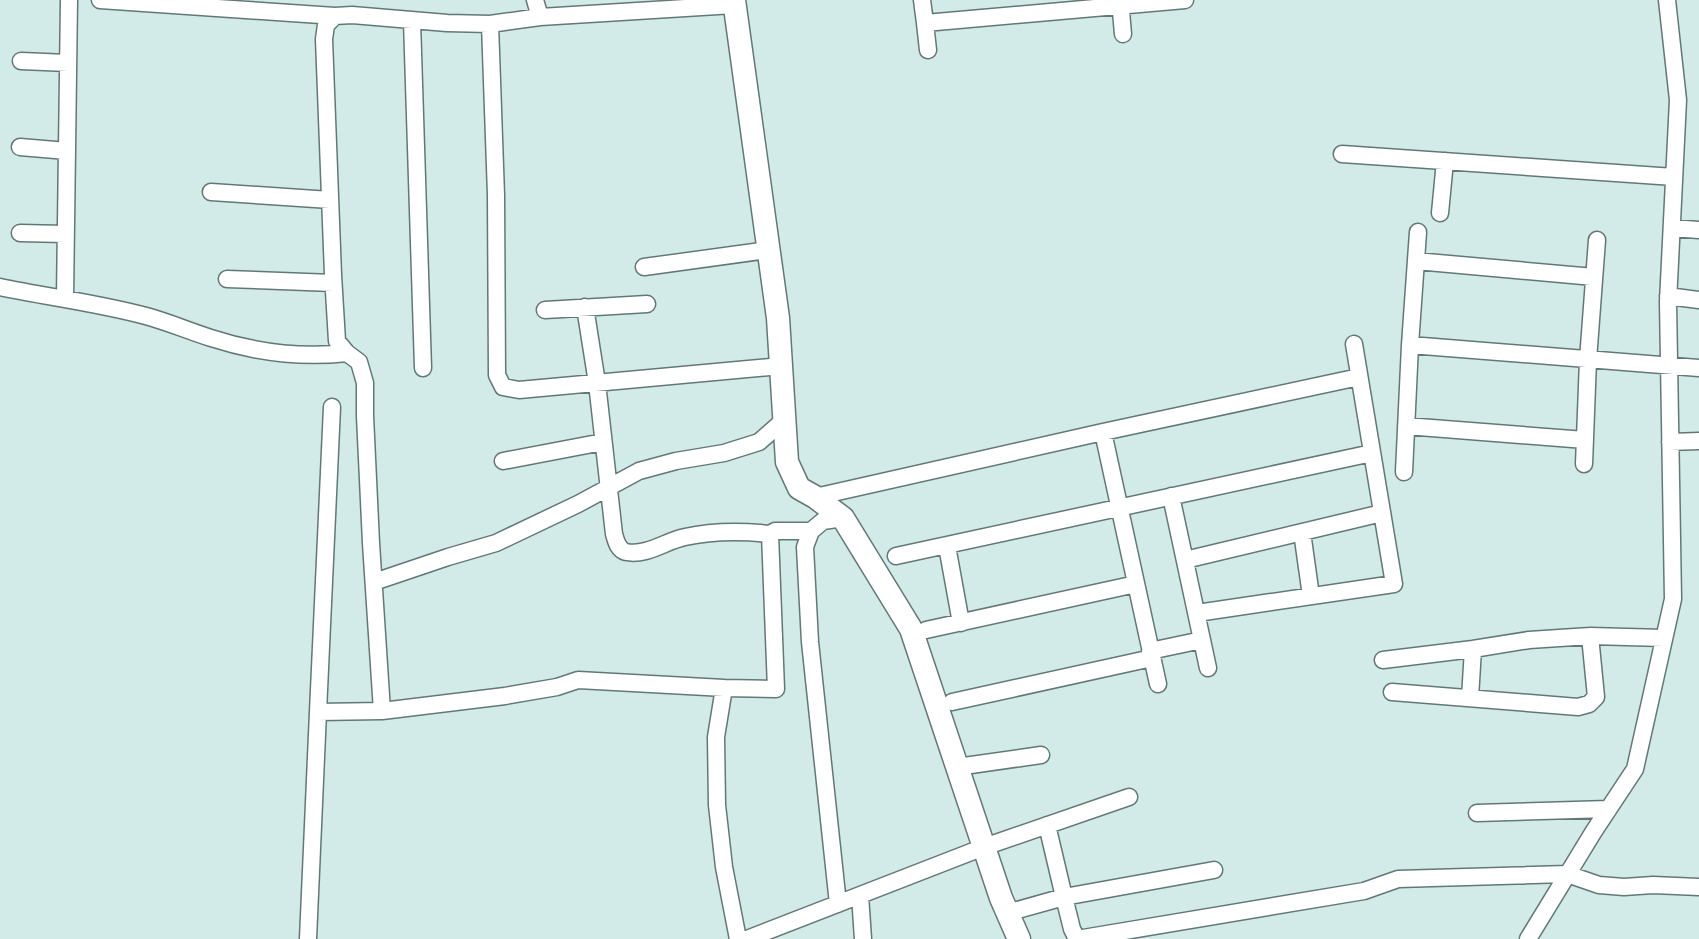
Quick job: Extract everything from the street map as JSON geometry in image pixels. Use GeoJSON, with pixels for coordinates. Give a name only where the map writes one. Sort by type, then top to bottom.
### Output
{"type":"FeatureCollection","features":[{"type":"Feature","properties":{"kind":"street"},"geometry":{"type":"LineString","coordinates":[[65,298],[69,0]]}},
{"type":"Feature","properties":{"kind":"street"},"geometry":{"type":"LineString","coordinates":[[100,0],[335,16],[352,15],[412,21],[490,24],[598,7],[734,2],[778,318],[787,462],[799,488],[815,497],[843,518],[911,629],[1001,898],[1019,939]]}},
{"type":"Feature","properties":{"kind":"street"},"geometry":{"type":"LineString","coordinates":[[535,0],[540,17]]}},
{"type":"Feature","properties":{"kind":"street"},"geometry":{"type":"LineString","coordinates":[[922,0],[928,50]]}},
{"type":"Feature","properties":{"kind":"street"},"geometry":{"type":"LineString","coordinates":[[925,23],[1120,3],[1184,0]]}},
{"type":"Feature","properties":{"kind":"street"},"geometry":{"type":"LineString","coordinates":[[1528,939],[1608,809],[1635,769],[1673,598],[1668,296],[1678,100],[1667,0]]}},
{"type":"Feature","properties":{"kind":"street"},"geometry":{"type":"LineString","coordinates":[[1120,3],[1124,34]]}},
{"type":"Feature","properties":{"kind":"street"},"geometry":{"type":"LineString","coordinates":[[335,16],[326,25],[324,39],[336,341],[359,362],[365,383],[365,416],[382,711]]}},
{"type":"Feature","properties":{"kind":"street"},"geometry":{"type":"LineString","coordinates":[[412,21],[422,368]]}},
{"type":"Feature","properties":{"kind":"street"},"geometry":{"type":"LineString","coordinates":[[490,24],[496,195],[497,375],[503,387],[519,390],[781,366]]}},
{"type":"Feature","properties":{"kind":"street"},"geometry":{"type":"LineString","coordinates":[[21,61],[68,62]]}},
{"type":"Feature","properties":{"kind":"street"},"geometry":{"type":"LineString","coordinates":[[20,147],[67,151]]}},
{"type":"Feature","properties":{"kind":"street"},"geometry":{"type":"LineString","coordinates":[[1342,154],[1674,177]]}},
{"type":"Feature","properties":{"kind":"street"},"geometry":{"type":"LineString","coordinates":[[1440,213],[1445,161]]}},
{"type":"Feature","properties":{"kind":"street"},"geometry":{"type":"LineString","coordinates":[[211,192],[330,200]]}},
{"type":"Feature","properties":{"kind":"street"},"geometry":{"type":"LineString","coordinates":[[1672,228],[1699,230]]}},
{"type":"Feature","properties":{"kind":"street"},"geometry":{"type":"LineString","coordinates":[[1404,472],[1418,232]]}},
{"type":"Feature","properties":{"kind":"street"},"geometry":{"type":"LineString","coordinates":[[20,233],[66,234]]}},
{"type":"Feature","properties":{"kind":"street"},"geometry":{"type":"LineString","coordinates":[[1584,464],[1588,360],[1597,240]]}},
{"type":"Feature","properties":{"kind":"street"},"geometry":{"type":"LineString","coordinates":[[644,267],[768,250]]}},
{"type":"Feature","properties":{"kind":"street"},"geometry":{"type":"LineString","coordinates":[[1416,261],[1594,277]]}},
{"type":"Feature","properties":{"kind":"street"},"geometry":{"type":"LineString","coordinates":[[227,279],[333,283]]}},
{"type":"Feature","properties":{"kind":"street"},"geometry":{"type":"LineString","coordinates":[[0,287],[65,298],[147,316],[212,338],[259,350],[322,356],[347,353]]}},
{"type":"Feature","properties":{"kind":"street"},"geometry":{"type":"LineString","coordinates":[[1668,296],[1699,300]]}},
{"type":"Feature","properties":{"kind":"street"},"geometry":{"type":"LineString","coordinates":[[545,310],[647,304]]}},
{"type":"Feature","properties":{"kind":"street"},"geometry":{"type":"LineString","coordinates":[[585,308],[597,383],[614,534],[618,546],[624,552],[653,550],[666,543],[685,537],[718,533],[753,532],[770,534],[775,531],[811,531]]}},
{"type":"Feature","properties":{"kind":"street"},"geometry":{"type":"LineString","coordinates":[[1196,613],[1394,584],[1354,344]]}},
{"type":"Feature","properties":{"kind":"street"},"geometry":{"type":"LineString","coordinates":[[1410,345],[1699,368]]}},
{"type":"Feature","properties":{"kind":"street"},"geometry":{"type":"LineString","coordinates":[[815,497],[1359,377]]}},
{"type":"Feature","properties":{"kind":"street"},"geometry":{"type":"LineString","coordinates":[[308,939],[332,407]]}},
{"type":"Feature","properties":{"kind":"street"},"geometry":{"type":"LineString","coordinates":[[374,582],[448,557],[496,544],[639,471],[676,460],[724,453],[759,442],[784,420]]}},
{"type":"Feature","properties":{"kind":"street"},"geometry":{"type":"LineString","coordinates":[[1406,426],[1585,440]]}},
{"type":"Feature","properties":{"kind":"street"},"geometry":{"type":"LineString","coordinates":[[1103,432],[1158,684]]}},
{"type":"Feature","properties":{"kind":"street"},"geometry":{"type":"LineString","coordinates":[[1670,442],[1699,441]]}},
{"type":"Feature","properties":{"kind":"street"},"geometry":{"type":"LineString","coordinates":[[503,461],[603,442]]}},
{"type":"Feature","properties":{"kind":"street"},"geometry":{"type":"LineString","coordinates":[[896,556],[1372,453]]}},
{"type":"Feature","properties":{"kind":"street"},"geometry":{"type":"LineString","coordinates":[[1171,496],[1208,668]]}},
{"type":"Feature","properties":{"kind":"street"},"geometry":{"type":"LineString","coordinates":[[1185,560],[1382,513]]}},
{"type":"Feature","properties":{"kind":"street"},"geometry":{"type":"LineString","coordinates":[[838,904],[809,624],[806,547],[811,531],[823,521],[843,518]]}},
{"type":"Feature","properties":{"kind":"street"},"geometry":{"type":"LineString","coordinates":[[1302,532],[1311,596]]}},
{"type":"Feature","properties":{"kind":"street"},"geometry":{"type":"LineString","coordinates":[[318,712],[382,711],[505,696],[578,680],[776,689],[770,534]]}},
{"type":"Feature","properties":{"kind":"street"},"geometry":{"type":"LineString","coordinates":[[947,546],[961,623]]}},
{"type":"Feature","properties":{"kind":"street"},"geometry":{"type":"LineString","coordinates":[[926,630],[1136,584]]}},
{"type":"Feature","properties":{"kind":"street"},"geometry":{"type":"LineString","coordinates":[[1383,660],[1529,640],[1590,636],[1664,638]]}},
{"type":"Feature","properties":{"kind":"street"},"geometry":{"type":"LineString","coordinates":[[1392,692],[1578,707],[1588,704],[1596,697],[1590,636]]}},
{"type":"Feature","properties":{"kind":"street"},"geometry":{"type":"LineString","coordinates":[[952,702],[1151,655],[1202,640]]}},
{"type":"Feature","properties":{"kind":"street"},"geometry":{"type":"LineString","coordinates":[[1470,698],[1473,649]]}},
{"type":"Feature","properties":{"kind":"street"},"geometry":{"type":"LineString","coordinates":[[724,688],[716,737],[717,804],[724,867],[738,939]]}},
{"type":"Feature","properties":{"kind":"street"},"geometry":{"type":"LineString","coordinates":[[957,767],[1041,755]]}},
{"type":"Feature","properties":{"kind":"street"},"geometry":{"type":"LineString","coordinates":[[747,939],[763,936],[860,895],[984,847],[1129,797]]}},
{"type":"Feature","properties":{"kind":"street"},"geometry":{"type":"LineString","coordinates":[[1477,814],[1608,809]]}},
{"type":"Feature","properties":{"kind":"street"},"geometry":{"type":"LineString","coordinates":[[1047,825],[1072,928],[1077,939],[1364,891],[1398,879],[1568,874],[1599,885],[1699,887]]}},
{"type":"Feature","properties":{"kind":"street"},"geometry":{"type":"LineString","coordinates":[[1007,913],[1064,897],[1214,870]]}},
{"type":"Feature","properties":{"kind":"street"},"geometry":{"type":"LineString","coordinates":[[860,895],[863,939]]}}]}
